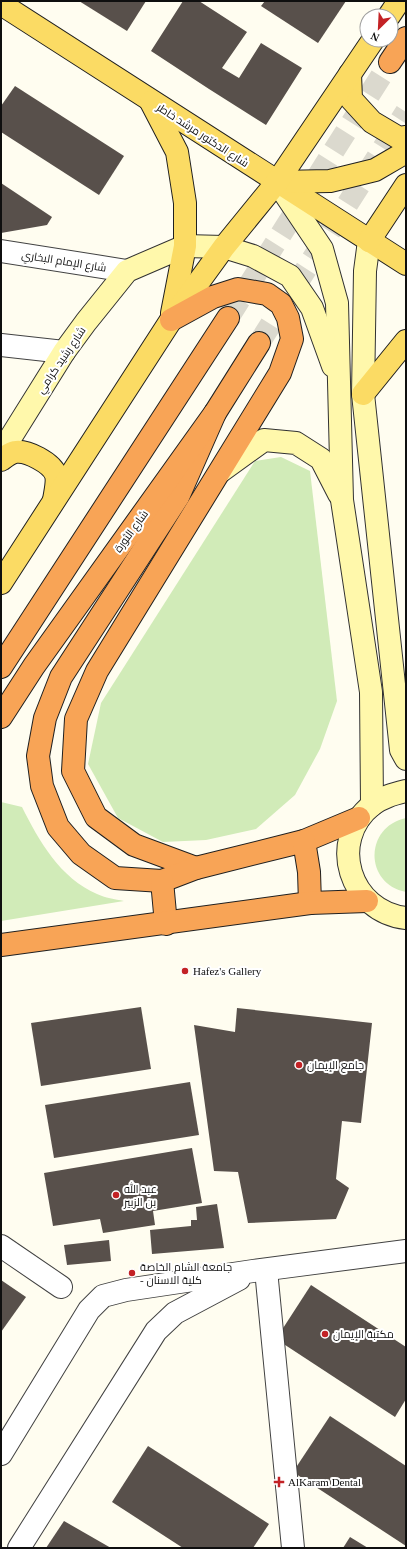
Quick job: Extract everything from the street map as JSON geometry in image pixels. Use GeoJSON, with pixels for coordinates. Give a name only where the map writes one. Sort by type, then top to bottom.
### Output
{"type":"FeatureCollection","features":[{"type":"Feature","properties":{"kind":"highway"},"geometry":{"type":"LineString","coordinates":[[390,62],[406,38]]}},
{"type":"Feature","properties":{"kind":"highway"},"geometry":{"type":"LineString","coordinates":[[171,320],[213,297],[238,289],[267,294],[281,304],[288,318],[292,339],[280,373],[97,670],[76,719],[73,771],[96,817],[134,845],[196,868]]}},
{"type":"Feature","properties":{"kind":"highway"},"geometry":{"type":"LineString","coordinates":[[1,667],[228,318]]}},
{"type":"Feature","properties":{"kind":"highway","name":"شارع الثورة"},"geometry":{"type":"LineString","coordinates":[[1,717],[34,666],[215,413],[258,343]]}},
{"type":"Feature","properties":{"kind":"highway"},"geometry":{"type":"LineString","coordinates":[[215,413],[178,496],[61,677],[45,718],[38,756],[42,786],[58,827],[81,854],[116,878],[162,881],[196,868],[304,841],[366,812]]}},
{"type":"Feature","properties":{"kind":"highway"},"geometry":{"type":"LineString","coordinates":[[304,841],[309,872],[310,903]]}},
{"type":"Feature","properties":{"kind":"highway"},"geometry":{"type":"LineString","coordinates":[[162,881],[166,924]]}},
{"type":"Feature","properties":{"kind":"highway"},"geometry":{"type":"LineString","coordinates":[[1,946],[310,903],[367,901]]}},
{"type":"Feature","properties":{"kind":"main road","name":"شارع الدكتور مرشد خاطر"},"geometry":{"type":"LineString","coordinates":[[1,4],[276,182],[406,264]]}},
{"type":"Feature","properties":{"kind":"main road"},"geometry":{"type":"LineString","coordinates":[[1,583],[171,320],[224,247],[276,182],[368,48]]}},
{"type":"Feature","properties":{"kind":"main road"},"geometry":{"type":"LineString","coordinates":[[350,74],[351,99],[372,122],[399,138],[406,138]]}},
{"type":"Feature","properties":{"kind":"main road"},"geometry":{"type":"LineString","coordinates":[[150,101],[178,152],[185,203],[185,246],[171,320]]}},
{"type":"Feature","properties":{"kind":"main road"},"geometry":{"type":"LineString","coordinates":[[276,182],[330,182],[375,170],[406,152]]}},
{"type":"Feature","properties":{"kind":"main road"},"geometry":{"type":"LineString","coordinates":[[276,182],[322,249],[337,303],[342,500],[371,692],[366,812]]}},
{"type":"Feature","properties":{"kind":"main road"},"geometry":{"type":"LineString","coordinates":[[406,185],[369,241],[365,271],[363,394],[401,750],[406,759]]}},
{"type":"Feature","properties":{"kind":"main road"},"geometry":{"type":"LineString","coordinates":[[128,271],[185,246],[224,247],[253,256],[290,276],[312,308],[338,382]]}},
{"type":"Feature","properties":{"kind":"main road","name":"شارع رشيد كرامي"},"geometry":{"type":"LineString","coordinates":[[1,453],[64,352],[86,322],[128,271]]}},
{"type":"Feature","properties":{"kind":"main road"},"geometry":{"type":"LineString","coordinates":[[363,394],[406,341]]}},
{"type":"Feature","properties":{"kind":"main road"},"geometry":{"type":"LineString","coordinates":[[221,471],[264,440],[296,442],[321,459],[342,500]]}},
{"type":"Feature","properties":{"kind":"main road"},"geometry":{"type":"LineString","coordinates":[[1,460],[14,452],[23,452],[31,454],[52,468],[56,475],[54,500]]}},
{"type":"Feature","properties":{"kind":"main road"},"geometry":{"type":"LineString","coordinates":[[406,791],[388,796],[366,812],[351,834],[348,852],[350,870],[354,881],[367,901],[381,911],[396,917],[406,918]]}},
{"type":"Feature","properties":{"kind":"street","name":"شارع الإمام البخاري"},"geometry":{"type":"LineString","coordinates":[[1,251],[128,271]]}},
{"type":"Feature","properties":{"kind":"street"},"geometry":{"type":"LineString","coordinates":[[1,345],[64,352]]}},
{"type":"Feature","properties":{"kind":"street"},"geometry":{"type":"LineString","coordinates":[[1,1246],[61,1287]]}},
{"type":"Feature","properties":{"kind":"street"},"geometry":{"type":"LineString","coordinates":[[1,1454],[89,1310],[103,1296],[126,1290],[260,1270],[406,1252]]}},
{"type":"Feature","properties":{"kind":"street"},"geometry":{"type":"LineString","coordinates":[[19,1548],[156,1332],[175,1313],[260,1270]]}},
{"type":"Feature","properties":{"kind":"street"},"geometry":{"type":"LineString","coordinates":[[260,1270],[293,1548]]}},
{"type":"Feature","properties":{"kind":"green space"},"geometry":{"type":"Polygon","coordinates":[[[281,457],[310,471],[337,701],[320,749],[295,795],[256,829],[206,840],[163,842],[118,818],[88,764],[101,703],[255,461],[281,457]]]}},
{"type":"Feature","properties":{"kind":"green space"},"geometry":{"type":"Polygon","coordinates":[[[1,802],[22,807],[43,845],[61,868],[72,878],[84,887],[100,895],[124,901],[1,921],[1,802]]]}},
{"type":"Feature","properties":{"kind":"green space"},"geometry":{"type":"Polygon","coordinates":[[[406,818],[406,892],[392,887],[382,878],[376,867],[374,855],[376,843],[382,832],[392,823],[406,818]]]}},
{"type":"Feature","properties":{"kind":"building"},"geometry":{"type":"Polygon","coordinates":[[[79,1],[146,1],[127,31],[79,1]]]}},
{"type":"Feature","properties":{"kind":"building"},"geometry":{"type":"Polygon","coordinates":[[[183,1],[199,1],[247,32],[222,68],[239,78],[261,43],[302,68],[266,125],[151,51],[183,1]]]}},
{"type":"Feature","properties":{"kind":"building"},"geometry":{"type":"Polygon","coordinates":[[[265,1],[346,1],[318,43],[261,6],[265,1]]]}},
{"type":"Feature","properties":{"kind":"building"},"geometry":{"type":"Polygon","coordinates":[[[15,86],[124,156],[99,195],[1,132],[1,106],[15,86]]]}},
{"type":"Feature","properties":{"kind":"building"},"geometry":{"type":"Polygon","coordinates":[[[1,183],[52,217],[47,225],[1,233],[1,183]]]}},
{"type":"Feature","properties":{"kind":"building"},"geometry":{"type":"Polygon","coordinates":[[[141,1007],[151,1069],[41,1086],[31,1023],[141,1007]]]}},
{"type":"Feature","properties":{"kind":"building","name":"جامع الإيمان"},"geometry":{"type":"Polygon","coordinates":[[[237,1008],[372,1023],[361,1123],[342,1121],[336,1179],[349,1188],[336,1219],[248,1223],[238,1172],[214,1171],[194,1025],[235,1032],[237,1008]]]}},
{"type":"Feature","properties":{"kind":"building"},"geometry":{"type":"Polygon","coordinates":[[[190,1082],[199,1135],[54,1158],[45,1105],[190,1082]]]}},
{"type":"Feature","properties":{"kind":"building"},"geometry":{"type":"Polygon","coordinates":[[[192,1148],[202,1203],[153,1211],[155,1225],[103,1233],[100,1219],[53,1226],[44,1173],[192,1148]]]}},
{"type":"Feature","properties":{"kind":"building"},"geometry":{"type":"Polygon","coordinates":[[[217,1204],[224,1248],[152,1254],[150,1230],[191,1226],[191,1220],[197,1220],[196,1207],[217,1204]]]}},
{"type":"Feature","properties":{"kind":"building"},"geometry":{"type":"Polygon","coordinates":[[[109,1240],[111,1261],[67,1265],[64,1245],[109,1240]]]}},
{"type":"Feature","properties":{"kind":"building"},"geometry":{"type":"Polygon","coordinates":[[[1,1280],[26,1297],[1,1332],[1,1280]]]}},
{"type":"Feature","properties":{"kind":"building"},"geometry":{"type":"Polygon","coordinates":[[[311,1285],[406,1347],[406,1399],[395,1417],[276,1339],[311,1285]]]}},
{"type":"Feature","properties":{"kind":"building"},"geometry":{"type":"Polygon","coordinates":[[[330,1416],[406,1466],[406,1546],[293,1472],[330,1416]]]}},
{"type":"Feature","properties":{"kind":"building"},"geometry":{"type":"Polygon","coordinates":[[[148,1446],[269,1524],[253,1548],[183,1548],[112,1502],[148,1446]]]}},
{"type":"Feature","properties":{"kind":"building"},"geometry":{"type":"Polygon","coordinates":[[[64,1521],[111,1548],[46,1548],[64,1521]]]}},
{"type":"Feature","properties":{"kind":"building"},"geometry":{"type":"Polygon","coordinates":[[[350,1537],[368,1548],[343,1548],[350,1537]]]}},
{"type":"Feature","properties":{"kind":"tunnel"},"geometry":{"type":"LineString","coordinates":[[228,318],[390,62]]}},
{"type":"Feature","properties":{"kind":"tunnel"},"geometry":{"type":"LineString","coordinates":[[259,343],[406,112]]}},
{"type":"Feature","properties":{"kind":"place","name":"Hafez's Gallery"},"geometry":{"type":"Point","coordinates":[185,971]}},
{"type":"Feature","properties":{"kind":"place","name":"جامع الإيمان"},"geometry":{"type":"Point","coordinates":[299,1065]}},
{"type":"Feature","properties":{"kind":"place","name":"عبد الله بن الزبير"},"geometry":{"type":"Point","coordinates":[116,1195]}},
{"type":"Feature","properties":{"kind":"place","name":"جامعة الشام الخاصة - كلية الاسنان"},"geometry":{"type":"Point","coordinates":[132,1273]}},
{"type":"Feature","properties":{"kind":"place","name":"مكتبة الإيمان"},"geometry":{"type":"Point","coordinates":[325,1334]}},
{"type":"Feature","properties":{"kind":"place","name":"AlKaram Dental"},"geometry":{"type":"Point","coordinates":[279,1482]}}]}
